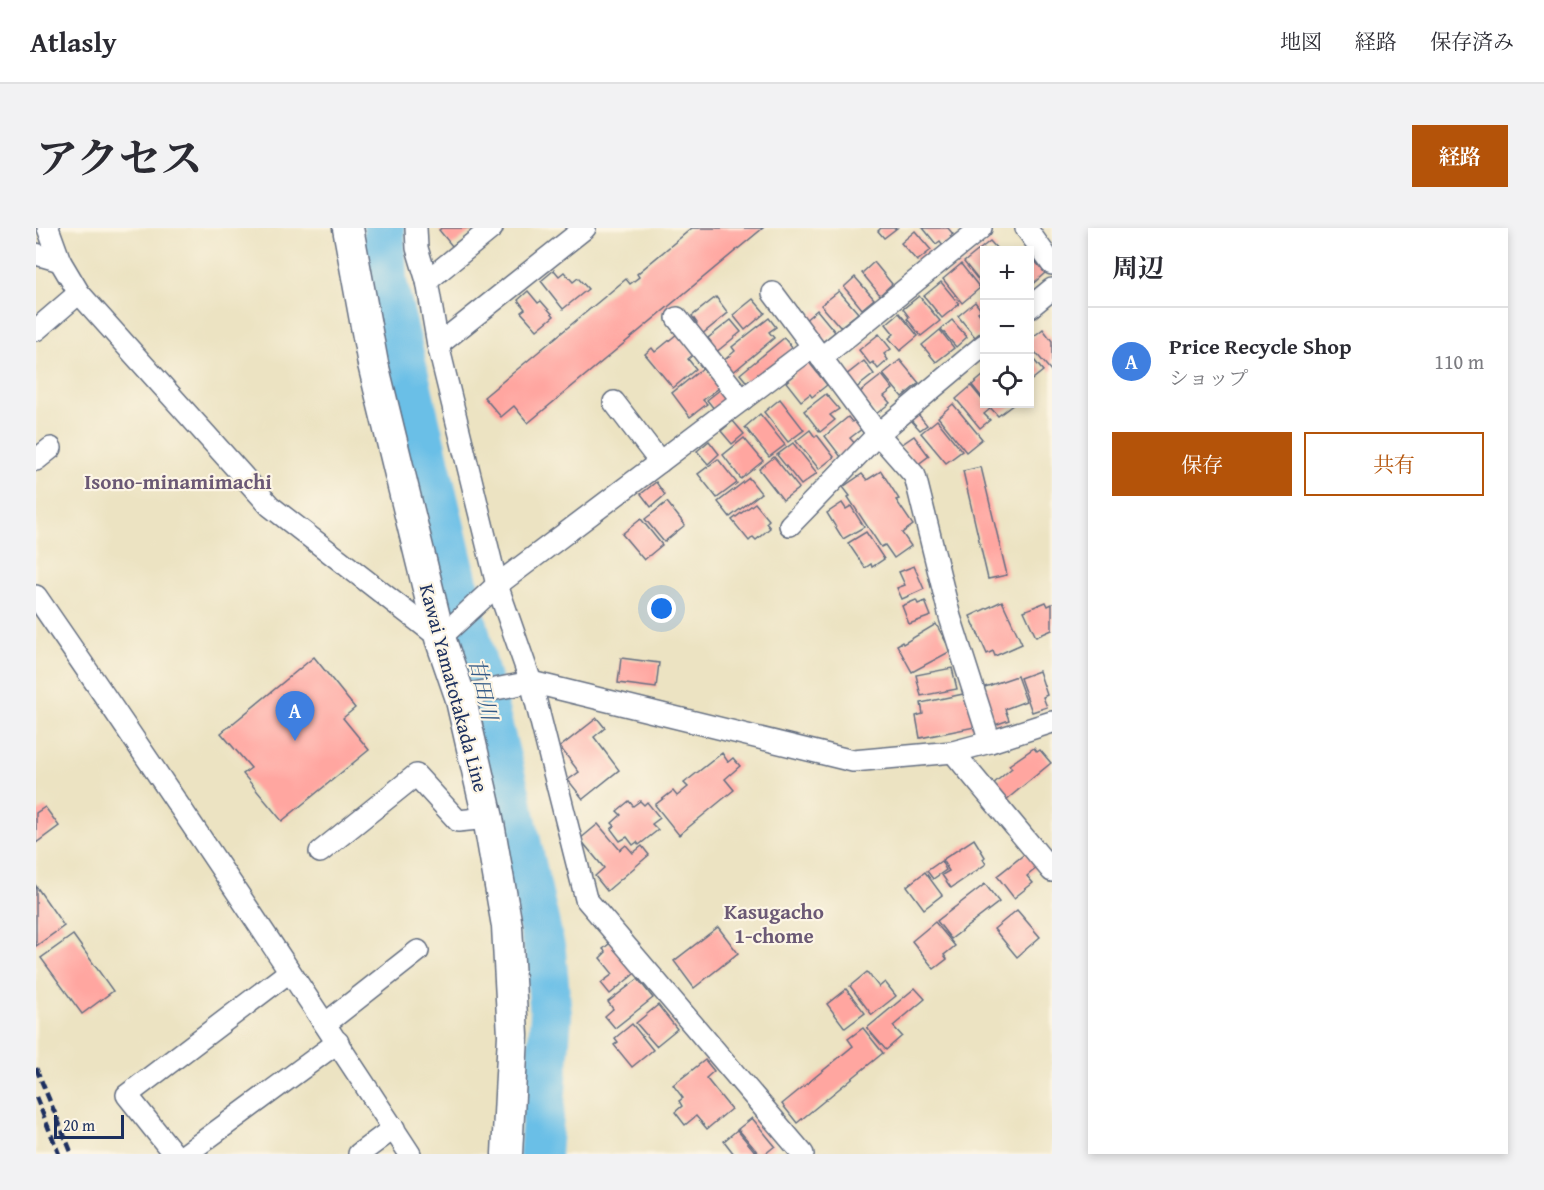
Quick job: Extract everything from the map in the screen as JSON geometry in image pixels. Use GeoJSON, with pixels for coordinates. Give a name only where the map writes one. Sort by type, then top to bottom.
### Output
{"type":"FeatureCollection","features":[{"type":"Feature","properties":{"kind":"main road","name":"Kawai Yamatotakada Line"},"geometry":{"type":"LineString","coordinates":[[348,228],[373,364],[467,695],[507,926],[513,1035],[507,1154]]}},
{"type":"Feature","properties":{"kind":"street"},"geometry":{"type":"LineString","coordinates":[[48,228],[60,261],[79,293],[270,506],[448,630],[491,590],[742,400],[817,352],[981,228]]}},
{"type":"Feature","properties":{"kind":"street"},"geometry":{"type":"LineString","coordinates":[[416,228],[417,248],[426,281],[491,590],[586,899],[803,1154]]}},
{"type":"Feature","properties":{"kind":"street"},"geometry":{"type":"LineString","coordinates":[[426,281],[492,228]]}},
{"type":"Feature","properties":{"kind":"street"},"geometry":{"type":"LineString","coordinates":[[438,345],[585,228]]}},
{"type":"Feature","properties":{"kind":"street"},"geometry":{"type":"LineString","coordinates":[[1035,231],[1052,264]]}},
{"type":"Feature","properties":{"kind":"street"},"geometry":{"type":"LineString","coordinates":[[36,254],[60,261]]}},
{"type":"Feature","properties":{"kind":"street"},"geometry":{"type":"LineString","coordinates":[[1034,304],[1052,289]]}},
{"type":"Feature","properties":{"kind":"street"},"geometry":{"type":"LineString","coordinates":[[773,292],[878,434],[915,476],[950,617],[990,742]]}},
{"type":"Feature","properties":{"kind":"street"},"geometry":{"type":"LineString","coordinates":[[36,330],[79,293]]}},
{"type":"Feature","properties":{"kind":"street"},"geometry":{"type":"LineString","coordinates":[[677,318],[742,400]]}},
{"type":"Feature","properties":{"kind":"street"},"geometry":{"type":"LineString","coordinates":[[790,525],[878,434],[980,348]]}},
{"type":"Feature","properties":{"kind":"street"},"geometry":{"type":"LineString","coordinates":[[614,402],[660,462]]}},
{"type":"Feature","properties":{"kind":"street"},"geometry":{"type":"LineString","coordinates":[[36,596],[338,1042],[410,1154]]}},
{"type":"Feature","properties":{"kind":"street"},"geometry":{"type":"LineString","coordinates":[[467,695],[521,684],[853,761],[953,752],[1052,722]]}},
{"type":"Feature","properties":{"kind":"street"},"geometry":{"type":"LineString","coordinates":[[953,752],[1052,871]]}},
{"type":"Feature","properties":{"kind":"street"},"geometry":{"type":"LineString","coordinates":[[320,852],[416,775],[458,821],[488,818]]}},
{"type":"Feature","properties":{"kind":"street"},"geometry":{"type":"LineString","coordinates":[[325,1024],[418,951]]}},
{"type":"Feature","properties":{"kind":"street"},"geometry":{"type":"LineString","coordinates":[[174,1154],[128,1095],[289,972]]}},
{"type":"Feature","properties":{"kind":"street"},"geometry":{"type":"LineString","coordinates":[[186,1154],[338,1042]]}},
{"type":"Feature","properties":{"kind":"street"},"geometry":{"type":"LineString","coordinates":[[359,1154],[394,1128]]}},
{"type":"Feature","properties":{"kind":"building"},"geometry":{"type":"Polygon","coordinates":[[[442,228],[475,228],[452,246],[439,230],[442,228]]]}},
{"type":"Feature","properties":{"kind":"building"},"geometry":{"type":"Polygon","coordinates":[[[692,228],[763,228],[528,423],[514,406],[501,417],[484,397],[626,279],[630,284],[639,277],[637,274],[692,228]]]}},
{"type":"Feature","properties":{"kind":"building"},"geometry":{"type":"Polygon","coordinates":[[[881,228],[897,228],[884,238],[878,231],[881,228]]]}},
{"type":"Feature","properties":{"kind":"building"},"geometry":{"type":"Polygon","coordinates":[[[923,228],[948,228],[953,234],[950,236],[952,238],[943,245],[940,241],[936,244],[923,228]]]}},
{"type":"Feature","properties":{"kind":"building"},"geometry":{"type":"Polygon","coordinates":[[[915,231],[931,250],[917,261],[901,243],[915,231]]]}},
{"type":"Feature","properties":{"kind":"building"},"geometry":{"type":"Polygon","coordinates":[[[990,241],[994,246],[984,246],[990,241]]]}},
{"type":"Feature","properties":{"kind":"building"},"geometry":{"type":"Polygon","coordinates":[[[980,249],[980,282],[964,262],[980,249]]]}},
{"type":"Feature","properties":{"kind":"building"},"geometry":{"type":"Polygon","coordinates":[[[1034,260],[1045,273],[1034,283],[1034,260]]]}},
{"type":"Feature","properties":{"kind":"building"},"geometry":{"type":"Polygon","coordinates":[[[874,262],[892,284],[880,295],[862,273],[874,262]]]}},
{"type":"Feature","properties":{"kind":"building"},"geometry":{"type":"Polygon","coordinates":[[[961,264],[980,288],[962,303],[943,279],[961,264]]]}},
{"type":"Feature","properties":{"kind":"building"},"geometry":{"type":"Polygon","coordinates":[[[554,270],[559,276],[564,272],[573,282],[578,278],[588,289],[563,309],[541,281],[554,270]]]}},
{"type":"Feature","properties":{"kind":"building"},"geometry":{"type":"Polygon","coordinates":[[[855,277],[874,299],[862,309],[844,287],[855,277]]]}},
{"type":"Feature","properties":{"kind":"building"},"geometry":{"type":"Polygon","coordinates":[[[941,282],[959,304],[942,318],[924,296],[941,282]]]}},
{"type":"Feature","properties":{"kind":"building"},"geometry":{"type":"Polygon","coordinates":[[[528,291],[538,303],[541,301],[554,316],[537,330],[521,312],[525,309],[518,300],[528,291]]]}},
{"type":"Feature","properties":{"kind":"building"},"geometry":{"type":"Polygon","coordinates":[[[839,291],[858,313],[840,327],[821,305],[839,291]]]}},
{"type":"Feature","properties":{"kind":"building"},"geometry":{"type":"Polygon","coordinates":[[[919,296],[940,321],[921,336],[907,319],[909,317],[903,309],[919,296]]]}},
{"type":"Feature","properties":{"kind":"building"},"geometry":{"type":"Polygon","coordinates":[[[716,297],[728,313],[701,335],[693,326],[697,323],[692,316],[716,297]]]}},
{"type":"Feature","properties":{"kind":"building"},"geometry":{"type":"Polygon","coordinates":[[[753,299],[765,313],[745,330],[733,315],[753,299]]]}},
{"type":"Feature","properties":{"kind":"building"},"geometry":{"type":"Polygon","coordinates":[[[975,302],[980,309],[978,312],[980,333],[975,337],[958,316],[975,302]]]}},
{"type":"Feature","properties":{"kind":"building"},"geometry":{"type":"Polygon","coordinates":[[[817,310],[835,332],[821,343],[803,322],[817,310]]]}},
{"type":"Feature","properties":{"kind":"building"},"geometry":{"type":"Polygon","coordinates":[[[899,313],[918,336],[900,351],[889,338],[894,334],[886,324],[899,313]]]}},
{"type":"Feature","properties":{"kind":"building"},"geometry":{"type":"Polygon","coordinates":[[[769,318],[776,327],[769,332],[774,338],[731,374],[722,362],[735,351],[732,347],[769,318]]]}},
{"type":"Feature","properties":{"kind":"building"},"geometry":{"type":"Polygon","coordinates":[[[731,320],[741,332],[715,353],[708,345],[711,342],[708,338],[731,320]]]}},
{"type":"Feature","properties":{"kind":"building"},"geometry":{"type":"Polygon","coordinates":[[[952,320],[967,337],[956,347],[941,329],[952,320]]]}},
{"type":"Feature","properties":{"kind":"building"},"geometry":{"type":"Polygon","coordinates":[[[1043,329],[1052,341],[1052,372],[1034,351],[1034,336],[1043,329]]]}},
{"type":"Feature","properties":{"kind":"building"},"geometry":{"type":"Polygon","coordinates":[[[940,330],[954,348],[936,362],[922,345],[940,330]]]}},
{"type":"Feature","properties":{"kind":"building"},"geometry":{"type":"Polygon","coordinates":[[[677,334],[694,354],[688,359],[696,369],[673,388],[645,354],[652,348],[655,352],[677,334]]]}},
{"type":"Feature","properties":{"kind":"building"},"geometry":{"type":"Polygon","coordinates":[[[879,334],[891,349],[884,354],[888,360],[878,369],[873,362],[870,364],[859,350],[879,334]]]}},
{"type":"Feature","properties":{"kind":"building"},"geometry":{"type":"Polygon","coordinates":[[[784,338],[793,349],[749,385],[740,374],[784,338]]]}},
{"type":"Feature","properties":{"kind":"building"},"geometry":{"type":"Polygon","coordinates":[[[900,360],[919,383],[902,397],[883,374],[900,360]]]}},
{"type":"Feature","properties":{"kind":"building"},"geometry":{"type":"Polygon","coordinates":[[[1034,360],[1043,371],[1034,378],[1034,360]]]}},
{"type":"Feature","properties":{"kind":"building"},"geometry":{"type":"Polygon","coordinates":[[[808,361],[827,385],[812,397],[810,394],[801,401],[786,382],[808,361]]]}},
{"type":"Feature","properties":{"kind":"building"},"geometry":{"type":"Polygon","coordinates":[[[864,361],[874,374],[855,389],[845,376],[864,361]]]}},
{"type":"Feature","properties":{"kind":"building"},"geometry":{"type":"Polygon","coordinates":[[[703,368],[719,388],[703,400],[707,404],[690,417],[672,393],[703,368]]]}},
{"type":"Feature","properties":{"kind":"building"},"geometry":{"type":"Polygon","coordinates":[[[882,375],[893,389],[884,396],[890,403],[876,414],[859,393],[882,375]]]}},
{"type":"Feature","properties":{"kind":"building"},"geometry":{"type":"Polygon","coordinates":[[[980,378],[980,395],[972,385],[980,378]]]}},
{"type":"Feature","properties":{"kind":"building"},"geometry":{"type":"Polygon","coordinates":[[[971,386],[980,397],[980,408],[990,409],[984,414],[990,420],[980,428],[956,399],[971,386]]]}},
{"type":"Feature","properties":{"kind":"building"},"geometry":{"type":"Polygon","coordinates":[[[721,389],[730,399],[715,410],[707,400],[721,389]]]}},
{"type":"Feature","properties":{"kind":"building"},"geometry":{"type":"Polygon","coordinates":[[[826,394],[839,409],[830,415],[835,420],[820,432],[804,411],[826,394]]]}},
{"type":"Feature","properties":{"kind":"building"},"geometry":{"type":"Polygon","coordinates":[[[780,399],[804,430],[788,442],[764,412],[780,399]]]}},
{"type":"Feature","properties":{"kind":"building"},"geometry":{"type":"Polygon","coordinates":[[[953,404],[982,439],[966,452],[938,417],[953,404]]]}},
{"type":"Feature","properties":{"kind":"building"},"geometry":{"type":"Polygon","coordinates":[[[991,408],[1009,408],[998,416],[991,408]]]}},
{"type":"Feature","properties":{"kind":"building"},"geometry":{"type":"Polygon","coordinates":[[[760,414],[785,445],[769,457],[745,427],[760,414]]]}},
{"type":"Feature","properties":{"kind":"building"},"geometry":{"type":"Polygon","coordinates":[[[918,414],[927,425],[920,430],[911,420],[918,414]]]}},
{"type":"Feature","properties":{"kind":"building"},"geometry":{"type":"Polygon","coordinates":[[[848,417],[852,422],[856,419],[863,428],[850,438],[856,445],[841,457],[825,436],[848,417]]]}},
{"type":"Feature","properties":{"kind":"building"},"geometry":{"type":"Polygon","coordinates":[[[937,420],[962,451],[946,463],[921,433],[937,420]]]}},
{"type":"Feature","properties":{"kind":"building"},"geometry":{"type":"Polygon","coordinates":[[[733,421],[744,434],[732,444],[721,431],[733,421]]]}},
{"type":"Feature","properties":{"kind":"building"},"geometry":{"type":"Polygon","coordinates":[[[810,430],[815,437],[817,435],[834,457],[819,469],[796,441],[810,430]]]}},
{"type":"Feature","properties":{"kind":"building"},"geometry":{"type":"Polygon","coordinates":[[[914,436],[929,456],[917,465],[901,445],[914,436]]]}},
{"type":"Feature","properties":{"kind":"building"},"geometry":{"type":"Polygon","coordinates":[[[744,438],[763,461],[741,479],[723,455],[744,438]]]}},
{"type":"Feature","properties":{"kind":"building"},"geometry":{"type":"Polygon","coordinates":[[[709,441],[719,454],[708,464],[697,451],[709,441]]]}},
{"type":"Feature","properties":{"kind":"building"},"geometry":{"type":"Polygon","coordinates":[[[793,443],[817,473],[801,485],[777,455],[793,443]]]}},
{"type":"Feature","properties":{"kind":"building"},"geometry":{"type":"Polygon","coordinates":[[[774,457],[799,488],[783,500],[759,469],[774,457]]]}},
{"type":"Feature","properties":{"kind":"building"},"geometry":{"type":"Polygon","coordinates":[[[718,459],[737,483],[717,498],[698,474],[718,459]]]}},
{"type":"Feature","properties":{"kind":"building"},"geometry":{"type":"Polygon","coordinates":[[[981,467],[1007,575],[988,579],[963,471],[981,467]]]}},
{"type":"Feature","properties":{"kind":"building"},"geometry":{"type":"Polygon","coordinates":[[[881,471],[899,499],[896,500],[913,525],[902,533],[911,546],[894,558],[885,545],[881,547],[843,487],[862,474],[867,480],[881,471]]]}},
{"type":"Feature","properties":{"kind":"building"},"geometry":{"type":"Polygon","coordinates":[[[749,478],[761,493],[730,517],[718,502],[749,478]]]}},
{"type":"Feature","properties":{"kind":"building"},"geometry":{"type":"Polygon","coordinates":[[[656,482],[665,495],[651,507],[641,494],[656,482]]]}},
{"type":"Feature","properties":{"kind":"building"},"geometry":{"type":"Polygon","coordinates":[[[667,502],[685,525],[664,542],[645,519],[667,502]]]}},
{"type":"Feature","properties":{"kind":"building"},"geometry":{"type":"Polygon","coordinates":[[[755,503],[769,520],[766,523],[770,528],[756,540],[753,537],[749,541],[732,520],[755,503]]]}},
{"type":"Feature","properties":{"kind":"building"},"geometry":{"type":"Polygon","coordinates":[[[842,503],[846,509],[851,506],[864,527],[843,539],[827,513],[842,503]]]}},
{"type":"Feature","properties":{"kind":"building"},"geometry":{"type":"Polygon","coordinates":[[[641,519],[662,545],[644,560],[622,534],[641,519]]]}},
{"type":"Feature","properties":{"kind":"building"},"geometry":{"type":"Polygon","coordinates":[[[866,532],[884,559],[872,567],[871,564],[865,568],[848,543],[866,532]]]}},
{"type":"Feature","properties":{"kind":"building"},"geometry":{"type":"Polygon","coordinates":[[[914,566],[924,589],[902,599],[897,588],[905,585],[899,572],[914,566]]]}},
{"type":"Feature","properties":{"kind":"building"},"geometry":{"type":"Polygon","coordinates":[[[916,600],[918,604],[925,601],[931,616],[909,624],[902,606],[916,600]]]}},
{"type":"Feature","properties":{"kind":"building"},"geometry":{"type":"Polygon","coordinates":[[[1002,601],[1022,644],[995,656],[993,651],[987,654],[970,616],[1002,601]]]}},
{"type":"Feature","properties":{"kind":"building"},"geometry":{"type":"Polygon","coordinates":[[[1046,602],[1048,606],[1052,604],[1052,630],[1036,637],[1024,611],[1046,602]]]}},
{"type":"Feature","properties":{"kind":"building"},"geometry":{"type":"Polygon","coordinates":[[[936,624],[951,651],[912,672],[897,645],[902,642],[903,644],[936,624]]]}},
{"type":"Feature","properties":{"kind":"building"},"geometry":{"type":"Polygon","coordinates":[[[314,657],[355,708],[343,718],[369,750],[282,821],[243,774],[251,768],[221,733],[314,657]]]}},
{"type":"Feature","properties":{"kind":"building"},"geometry":{"type":"Polygon","coordinates":[[[621,658],[659,663],[656,688],[618,683],[621,658]]]}},
{"type":"Feature","properties":{"kind":"building"},"geometry":{"type":"Polygon","coordinates":[[[952,668],[957,689],[921,696],[916,675],[952,668]]]}},
{"type":"Feature","properties":{"kind":"building"},"geometry":{"type":"Polygon","coordinates":[[[1039,671],[1047,695],[1043,697],[1047,707],[1032,712],[1020,678],[1039,671]]]}},
{"type":"Feature","properties":{"kind":"building"},"geometry":{"type":"Polygon","coordinates":[[[1017,676],[1026,701],[1005,709],[1009,720],[995,725],[982,688],[1017,676]]]}},
{"type":"Feature","properties":{"kind":"building"},"geometry":{"type":"Polygon","coordinates":[[[968,693],[975,727],[920,738],[916,716],[923,714],[921,703],[968,693]]]}},
{"type":"Feature","properties":{"kind":"building"},"geometry":{"type":"Polygon","coordinates":[[[597,718],[605,728],[594,737],[619,770],[583,799],[568,780],[579,772],[560,747],[597,718]]]}},
{"type":"Feature","properties":{"kind":"building"},"geometry":{"type":"Polygon","coordinates":[[[1034,748],[1037,752],[1040,750],[1051,763],[1006,800],[993,784],[1012,768],[1009,765],[1034,748]]]}},
{"type":"Feature","properties":{"kind":"building"},"geometry":{"type":"Polygon","coordinates":[[[722,753],[728,762],[733,758],[740,766],[725,779],[734,790],[679,835],[655,805],[673,791],[677,796],[688,787],[684,783],[722,753]]]}},
{"type":"Feature","properties":{"kind":"building"},"geometry":{"type":"Polygon","coordinates":[[[629,801],[633,806],[640,801],[644,805],[647,802],[660,818],[652,824],[658,830],[639,845],[637,842],[633,845],[627,837],[620,841],[611,829],[615,826],[612,823],[621,815],[617,811],[629,801]]]}},
{"type":"Feature","properties":{"kind":"building"},"geometry":{"type":"Polygon","coordinates":[[[45,807],[59,826],[36,843],[36,813],[45,807]]]}},
{"type":"Feature","properties":{"kind":"building"},"geometry":{"type":"Polygon","coordinates":[[[598,824],[620,850],[626,845],[633,853],[642,846],[649,855],[607,891],[595,876],[604,868],[580,839],[598,824]]]}},
{"type":"Feature","properties":{"kind":"building"},"geometry":{"type":"Polygon","coordinates":[[[974,839],[985,857],[983,859],[986,864],[951,888],[942,875],[949,871],[942,860],[974,839]]]}},
{"type":"Feature","properties":{"kind":"building"},"geometry":{"type":"Polygon","coordinates":[[[1026,853],[1038,867],[1027,876],[1033,883],[1014,898],[997,876],[1026,853]]]}},
{"type":"Feature","properties":{"kind":"building"},"geometry":{"type":"Polygon","coordinates":[[[941,861],[946,870],[933,879],[927,871],[941,861]]]}},
{"type":"Feature","properties":{"kind":"building"},"geometry":{"type":"Polygon","coordinates":[[[925,872],[942,895],[924,909],[907,886],[925,872]]]}},
{"type":"Feature","properties":{"kind":"building"},"geometry":{"type":"Polygon","coordinates":[[[985,884],[999,902],[951,939],[937,921],[985,884]]]}},
{"type":"Feature","properties":{"kind":"building"},"geometry":{"type":"Polygon","coordinates":[[[36,886],[64,926],[36,946],[36,886]]]}},
{"type":"Feature","properties":{"kind":"building"},"geometry":{"type":"Polygon","coordinates":[[[1017,910],[1040,937],[1017,957],[994,929],[1017,910]]]}},
{"type":"Feature","properties":{"kind":"building"},"geometry":{"type":"Polygon","coordinates":[[[935,922],[955,946],[944,955],[947,959],[934,969],[912,941],[935,922]]]}},
{"type":"Feature","properties":{"kind":"building"},"geometry":{"type":"Polygon","coordinates":[[[718,927],[738,953],[694,988],[674,961],[718,927]]]}},
{"type":"Feature","properties":{"kind":"building"},"geometry":{"type":"Polygon","coordinates":[[[73,935],[113,991],[82,1014],[41,958],[73,935]]]}},
{"type":"Feature","properties":{"kind":"building"},"geometry":{"type":"Polygon","coordinates":[[[615,939],[640,969],[610,994],[601,983],[613,974],[600,958],[606,952],[603,949],[615,939]]]}},
{"type":"Feature","properties":{"kind":"building"},"geometry":{"type":"Polygon","coordinates":[[[867,972],[879,987],[885,982],[896,996],[872,1015],[850,986],[867,972]]]}},
{"type":"Feature","properties":{"kind":"building"},"geometry":{"type":"Polygon","coordinates":[[[638,979],[653,998],[615,1028],[605,1016],[613,1009],[608,1002],[638,979]]]}},
{"type":"Feature","properties":{"kind":"building"},"geometry":{"type":"Polygon","coordinates":[[[915,988],[925,999],[893,1026],[902,1036],[886,1050],[867,1028],[915,988]]]}},
{"type":"Feature","properties":{"kind":"building"},"geometry":{"type":"Polygon","coordinates":[[[846,989],[865,1013],[845,1028],[827,1004],[846,989]]]}},
{"type":"Feature","properties":{"kind":"building"},"geometry":{"type":"Polygon","coordinates":[[[658,1005],[677,1029],[656,1046],[636,1023],[658,1005]]]}},
{"type":"Feature","properties":{"kind":"building"},"geometry":{"type":"Polygon","coordinates":[[[632,1024],[653,1050],[632,1067],[614,1045],[618,1042],[615,1038],[632,1024]]]}},
{"type":"Feature","properties":{"kind":"building"},"geometry":{"type":"Polygon","coordinates":[[[863,1028],[883,1053],[797,1123],[782,1104],[853,1046],[848,1039],[863,1028]]]}},
{"type":"Feature","properties":{"kind":"building"},"geometry":{"type":"Polygon","coordinates":[[[705,1060],[714,1071],[706,1078],[731,1109],[707,1129],[696,1116],[685,1125],[675,1112],[682,1106],[679,1101],[683,1098],[673,1085],[705,1060]]]}},
{"type":"Feature","properties":{"kind":"building"},"geometry":{"type":"Polygon","coordinates":[[[752,1118],[775,1146],[765,1154],[759,1154],[738,1129],[752,1118]]]}},
{"type":"Feature","properties":{"kind":"building"},"geometry":{"type":"Polygon","coordinates":[[[737,1130],[757,1154],[734,1154],[724,1141],[737,1130]]]}},
{"type":"Feature","properties":{"kind":"waterway","name":"甘田川"},"geometry":{"type":"LineString","coordinates":[[384,228],[386,282],[545,952],[551,1015],[540,1154]]}},
{"type":"Feature","properties":{"kind":"railway"},"geometry":{"type":"LineString","coordinates":[[36,1068],[72,1154]]}},
{"type":"Feature","properties":{"kind":"railway"},"geometry":{"type":"LineString","coordinates":[[36,1097],[59,1154]]}},
{"type":"Feature","properties":{"kind":"place","name":"Price Recycle Shop"},"geometry":{"type":"Point","coordinates":[295,741]}},
{"type":"Feature","properties":{"kind":"district","name":"Isono-minamimachi"},"geometry":{"type":"Point","coordinates":[178,482]}},
{"type":"Feature","properties":{"kind":"district","name":"Kasugacho 1-chome"},"geometry":{"type":"Point","coordinates":[774,924]}}]}
